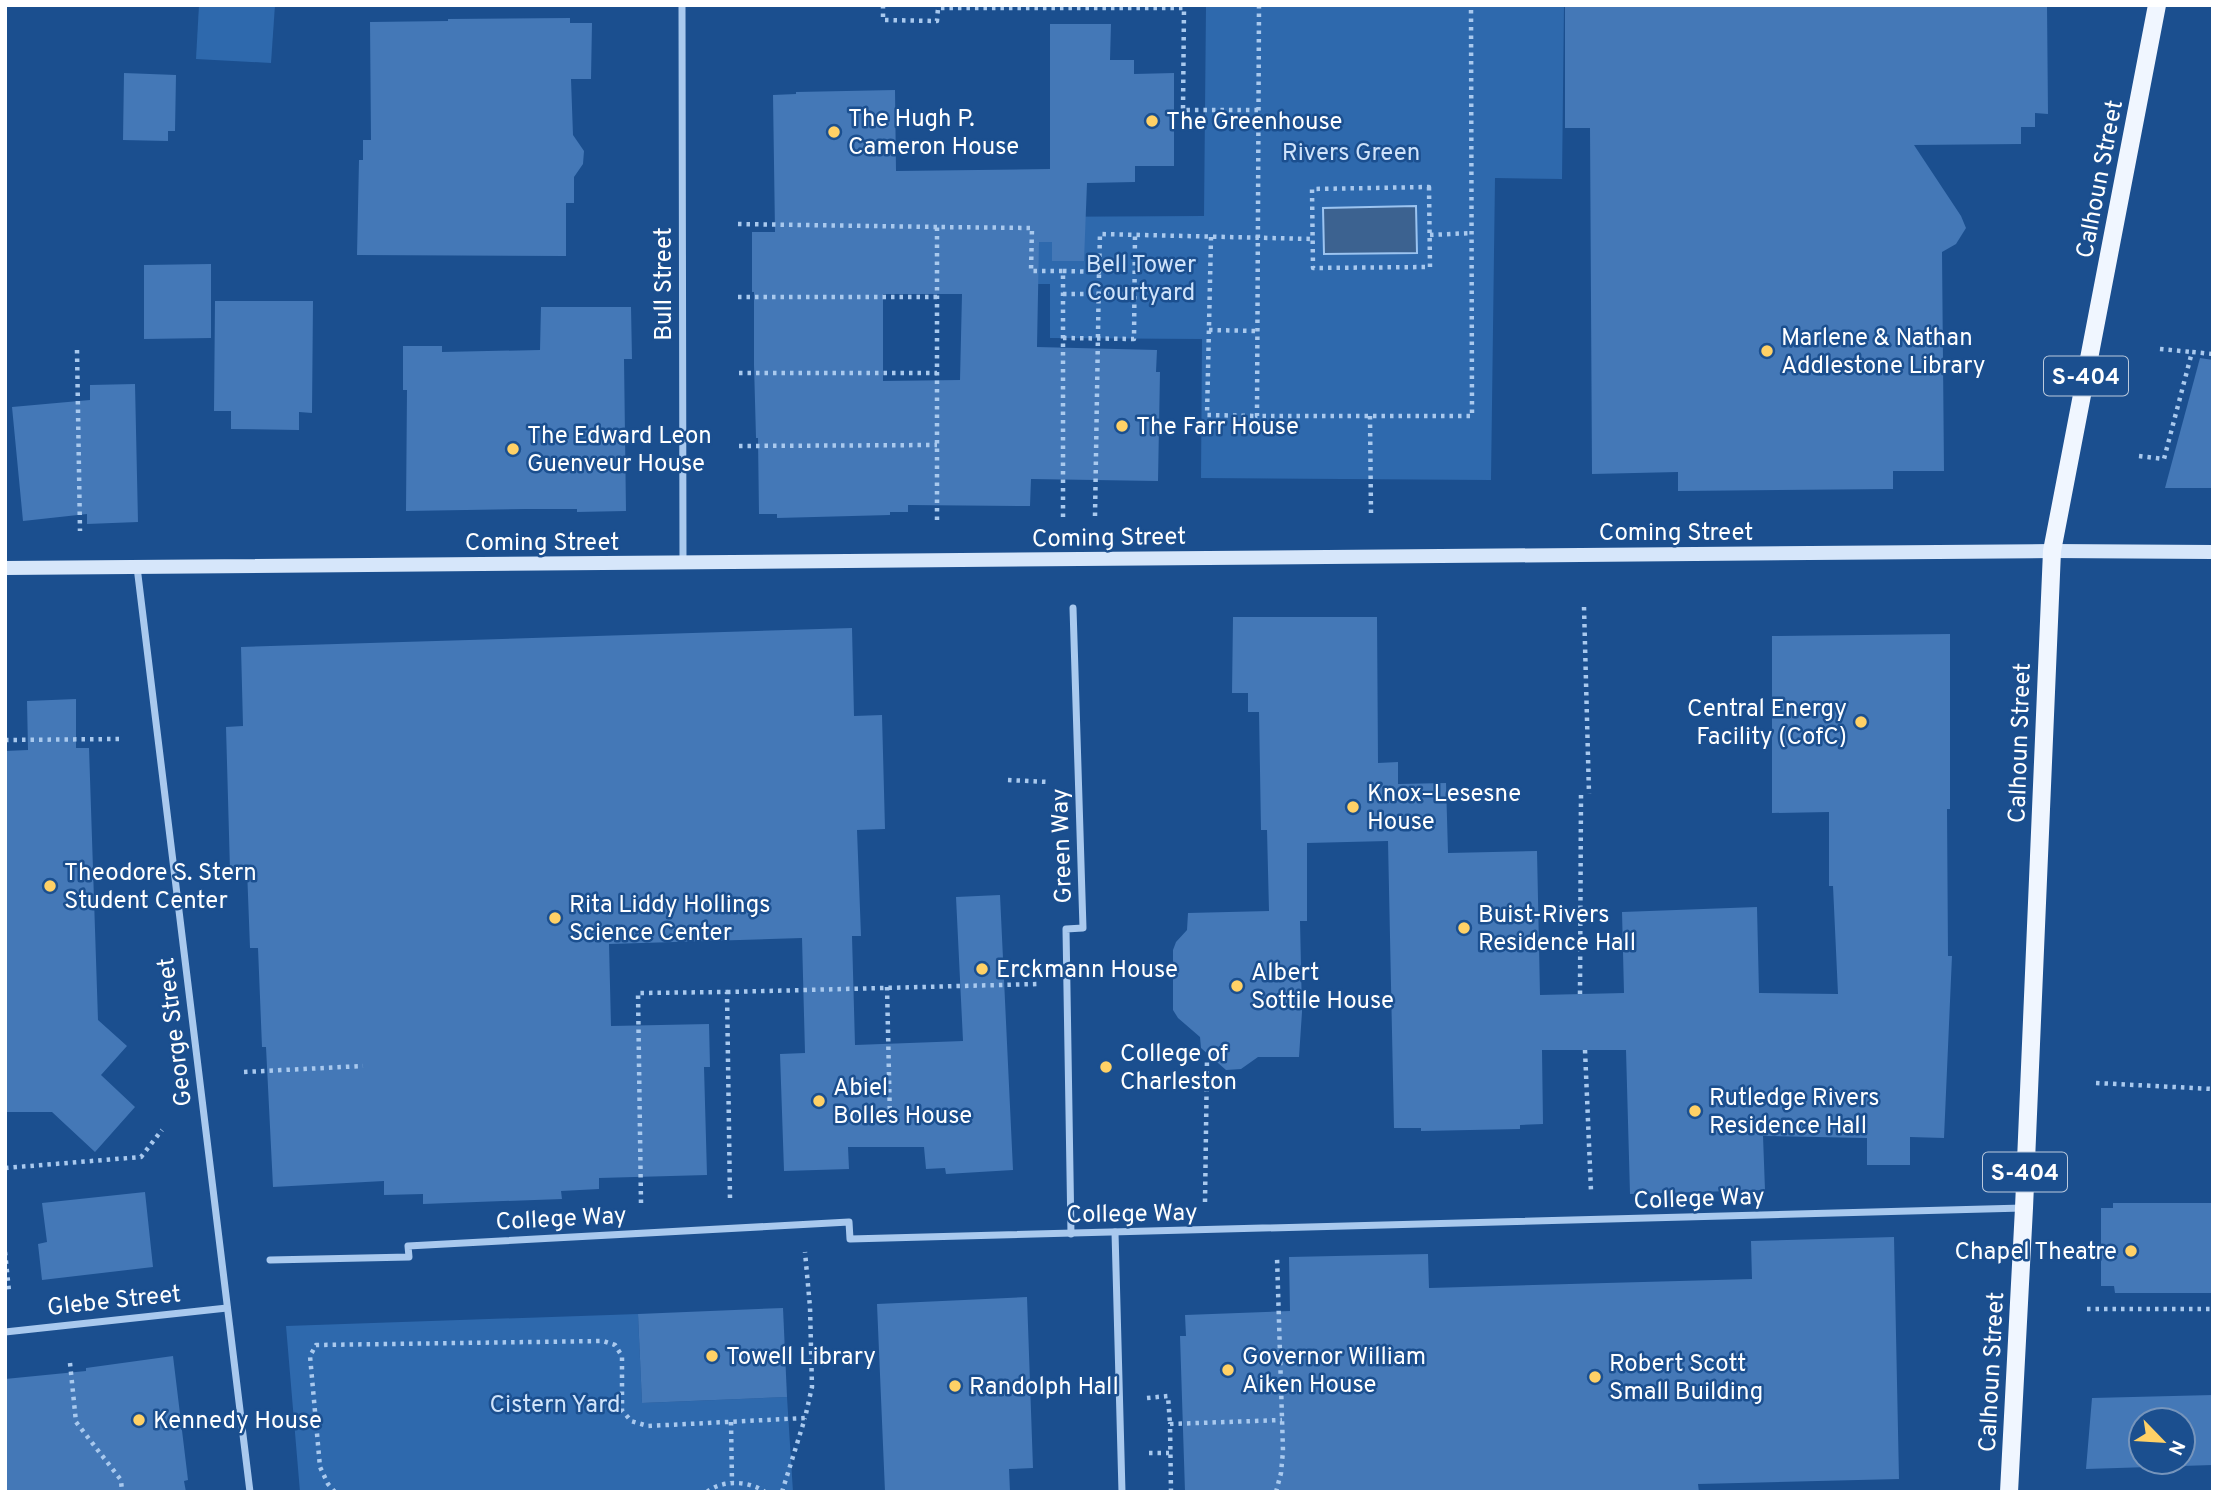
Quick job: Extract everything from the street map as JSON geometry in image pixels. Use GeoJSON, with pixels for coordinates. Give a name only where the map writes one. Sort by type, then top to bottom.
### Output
{"type":"FeatureCollection","features":[{"type":"Feature","properties":{"kind":"main road","name":"Calhoun Street"},"geometry":{"type":"LineString","coordinates":[[2009,1492],[2052,551],[2157,5]]}},
{"type":"Feature","properties":{"kind":"street","name":"Bull Street"},"geometry":{"type":"LineString","coordinates":[[682,5],[682,563]]}},
{"type":"Feature","properties":{"kind":"street","name":"Coming Street"},"geometry":{"type":"LineString","coordinates":[[5,568],[2052,551],[2213,552]]}},
{"type":"Feature","properties":{"kind":"street","name":"George Street"},"geometry":{"type":"LineString","coordinates":[[137,567],[250,1492]]}},
{"type":"Feature","properties":{"kind":"street","name":"Green Way"},"geometry":{"type":"LineString","coordinates":[[1071,1234],[1066,929],[1083,928],[1073,608]]}},
{"type":"Feature","properties":{"kind":"street","name":"College Way"},"geometry":{"type":"LineString","coordinates":[[270,1260],[409,1257],[408,1246],[803,1223],[849,1222],[850,1239],[2024,1208]]}},
{"type":"Feature","properties":{"kind":"street"},"geometry":{"type":"LineString","coordinates":[[1115,1232],[1122,1492]]}},
{"type":"Feature","properties":{"kind":"street","name":"Glebe Street"},"geometry":{"type":"LineString","coordinates":[[5,1332],[227,1308]]}},
{"type":"Feature","properties":{"kind":"path"},"geometry":{"type":"LineString","coordinates":[[883,5],[883,20],[937,21],[938,8],[1184,8],[1183,110],[1258,110]]}},
{"type":"Feature","properties":{"kind":"path"},"geometry":{"type":"LineString","coordinates":[[1257,416],[1259,5]]}},
{"type":"Feature","properties":{"kind":"path"},"geometry":{"type":"LineString","coordinates":[[1211,237],[1207,415],[1472,416],[1471,5]]}},
{"type":"Feature","properties":{"kind":"path"},"geometry":{"type":"LineString","coordinates":[[1429,187],[1430,267],[1313,268],[1313,239],[1312,189],[1429,187]]}},
{"type":"Feature","properties":{"kind":"path"},"geometry":{"type":"LineString","coordinates":[[738,223],[1032,228],[1031,271],[1099,272]]}},
{"type":"Feature","properties":{"kind":"path"},"geometry":{"type":"LineString","coordinates":[[937,227],[937,520]]}},
{"type":"Feature","properties":{"kind":"path"},"geometry":{"type":"LineString","coordinates":[[1430,235],[1472,233]]}},
{"type":"Feature","properties":{"kind":"path"},"geometry":{"type":"LineString","coordinates":[[1095,516],[1100,234],[1313,239]]}},
{"type":"Feature","properties":{"kind":"path"},"geometry":{"type":"LineString","coordinates":[[1063,338],[1134,340],[1135,234]]}},
{"type":"Feature","properties":{"kind":"path"},"geometry":{"type":"LineString","coordinates":[[1063,271],[1063,517]]}},
{"type":"Feature","properties":{"kind":"path"},"geometry":{"type":"LineString","coordinates":[[1063,295],[1135,294]]}},
{"type":"Feature","properties":{"kind":"path"},"geometry":{"type":"LineString","coordinates":[[738,297],[937,297]]}},
{"type":"Feature","properties":{"kind":"path"},"geometry":{"type":"LineString","coordinates":[[1209,330],[1257,331]]}},
{"type":"Feature","properties":{"kind":"path"},"geometry":{"type":"LineString","coordinates":[[2160,349],[2213,354]]}},
{"type":"Feature","properties":{"kind":"path"},"geometry":{"type":"LineString","coordinates":[[78,350],[80,531]]}},
{"type":"Feature","properties":{"kind":"path"},"geometry":{"type":"LineString","coordinates":[[2139,456],[2164,459],[2192,352]]}},
{"type":"Feature","properties":{"kind":"path"},"geometry":{"type":"LineString","coordinates":[[739,373],[937,373]]}},
{"type":"Feature","properties":{"kind":"path"},"geometry":{"type":"LineString","coordinates":[[1370,416],[1371,514]]}},
{"type":"Feature","properties":{"kind":"path"},"geometry":{"type":"LineString","coordinates":[[739,446],[937,445]]}},
{"type":"Feature","properties":{"kind":"path"},"geometry":{"type":"LineString","coordinates":[[1584,607],[1589,794]]}},
{"type":"Feature","properties":{"kind":"path"},"geometry":{"type":"LineString","coordinates":[[5,740],[119,739]]}},
{"type":"Feature","properties":{"kind":"path"},"geometry":{"type":"LineString","coordinates":[[1008,780],[1078,784]]}},
{"type":"Feature","properties":{"kind":"path"},"geometry":{"type":"LineString","coordinates":[[1580,993],[1581,794]]}},
{"type":"Feature","properties":{"kind":"path"},"geometry":{"type":"LineString","coordinates":[[642,1233],[638,993],[1067,984]]}},
{"type":"Feature","properties":{"kind":"path"},"geometry":{"type":"LineString","coordinates":[[887,987],[890,1120]]}},
{"type":"Feature","properties":{"kind":"path"},"geometry":{"type":"LineString","coordinates":[[727,992],[731,1228]]}},
{"type":"Feature","properties":{"kind":"path"},"geometry":{"type":"LineString","coordinates":[[1585,1050],[1592,1220]]}},
{"type":"Feature","properties":{"kind":"path"},"geometry":{"type":"LineString","coordinates":[[1205,1230],[1207,1059]]}},
{"type":"Feature","properties":{"kind":"path"},"geometry":{"type":"LineString","coordinates":[[244,1072],[363,1066]]}},
{"type":"Feature","properties":{"kind":"path"},"geometry":{"type":"LineString","coordinates":[[2096,1083],[2213,1089]]}},
{"type":"Feature","properties":{"kind":"path"},"geometry":{"type":"LineString","coordinates":[[5,1168],[141,1157],[162,1130]]}},
{"type":"Feature","properties":{"kind":"path"},"geometry":{"type":"LineString","coordinates":[[782,1492],[812,1387],[810,1307],[803,1223]]}},
{"type":"Feature","properties":{"kind":"path"},"geometry":{"type":"LineString","coordinates":[[1276,1492],[1281,1473],[1282,1420],[1277,1228]]}},
{"type":"Feature","properties":{"kind":"path"},"geometry":{"type":"LineString","coordinates":[[5,1252],[9,1291]]}},
{"type":"Feature","properties":{"kind":"path"},"geometry":{"type":"LineString","coordinates":[[2087,1309],[2213,1309]]}},
{"type":"Feature","properties":{"kind":"path"},"geometry":{"type":"LineString","coordinates":[[335,1492],[320,1467],[310,1356],[316,1345],[603,1341],[615,1345],[622,1356],[622,1410],[631,1421],[648,1426],[805,1418]]}},
{"type":"Feature","properties":{"kind":"path"},"geometry":{"type":"LineString","coordinates":[[71,1363],[76,1422],[121,1480],[122,1492]]}},
{"type":"Feature","properties":{"kind":"path"},"geometry":{"type":"LineString","coordinates":[[1171,1492],[1170,1424],[1282,1420]]}},
{"type":"Feature","properties":{"kind":"path"},"geometry":{"type":"LineString","coordinates":[[731,1422],[732,1482]]}},
{"type":"Feature","properties":{"kind":"path"},"geometry":{"type":"LineString","coordinates":[[707,1492],[711,1488],[732,1482],[757,1486],[765,1492]]}},
{"type":"Feature","properties":{"kind":"green space"},"geometry":{"type":"Polygon","coordinates":[[[199,5],[275,5],[271,63],[196,59],[199,5]]]}},
{"type":"Feature","properties":{"kind":"green space","name":"Rivers Green"},"geometry":{"type":"Polygon","coordinates":[[[1206,5],[1564,5],[1562,179],[1495,178],[1491,480],[1201,478],[1202,339],[1050,338],[1050,284],[1001,284],[1001,217],[1204,216],[1206,5]]]}},
{"type":"Feature","properties":{"kind":"green space","name":"Cistern Yard"},"geometry":{"type":"Polygon","coordinates":[[[638,1314],[642,1403],[787,1397],[793,1492],[300,1492],[286,1326],[638,1314]]]}},
{"type":"Feature","properties":{"kind":"shaded area"},"geometry":{"type":"Polygon","coordinates":[[[1416,206],[1417,253],[1324,254],[1323,208],[1416,206]]]}},
{"type":"Feature","properties":{"kind":"building","name":"Marlene & Nathan Addlestone Library"},"geometry":{"type":"Polygon","coordinates":[[[1565,5],[2047,5],[2048,114],[2035,113],[2035,127],[2021,127],[2021,144],[1914,145],[1961,216],[1966,228],[1956,244],[1942,252],[1944,471],[1893,471],[1893,489],[1678,491],[1678,472],[1592,474],[1590,128],[1565,128],[1565,5]]]}},
{"type":"Feature","properties":{"kind":"building"},"geometry":{"type":"Polygon","coordinates":[[[570,18],[570,23],[592,23],[591,79],[571,79],[573,135],[584,151],[583,164],[574,177],[574,203],[566,203],[566,256],[357,255],[359,160],[363,160],[363,140],[371,140],[370,22],[570,18]]]}},
{"type":"Feature","properties":{"kind":"building"},"geometry":{"type":"Polygon","coordinates":[[[1050,24],[1111,24],[1110,60],[1134,60],[1134,74],[1174,73],[1174,166],[1135,166],[1135,182],[1087,183],[1084,261],[1052,261],[1052,242],[1039,242],[1037,347],[1157,350],[1156,372],[1160,372],[1158,481],[1031,479],[1030,506],[908,505],[908,512],[890,512],[890,515],[777,518],[777,514],[759,514],[752,232],[775,232],[773,95],[895,90],[896,171],[1050,169],[1050,24]],[[883,294],[883,381],[960,380],[962,294],[883,294]]]}},
{"type":"Feature","properties":{"kind":"building"},"geometry":{"type":"Polygon","coordinates":[[[124,73],[176,75],[175,131],[168,131],[168,141],[123,140],[124,73]]]}},
{"type":"Feature","properties":{"kind":"building"},"geometry":{"type":"Polygon","coordinates":[[[211,264],[211,338],[144,339],[144,265],[211,264]]]}},
{"type":"Feature","properties":{"kind":"building"},"geometry":{"type":"Polygon","coordinates":[[[215,301],[313,301],[312,413],[299,412],[299,430],[231,429],[231,411],[214,411],[215,301]]]}},
{"type":"Feature","properties":{"kind":"building"},"geometry":{"type":"Polygon","coordinates":[[[541,307],[631,307],[632,359],[624,359],[626,511],[406,511],[407,390],[403,390],[403,346],[442,346],[442,352],[540,350],[541,307]]]}},
{"type":"Feature","properties":{"kind":"building"},"geometry":{"type":"Polygon","coordinates":[[[2200,358],[2213,360],[2213,488],[2165,488],[2200,358]]]}},
{"type":"Feature","properties":{"kind":"building"},"geometry":{"type":"Polygon","coordinates":[[[135,384],[138,522],[87,524],[87,514],[23,521],[12,407],[90,400],[90,385],[135,384]]]}},
{"type":"Feature","properties":{"kind":"building"},"geometry":{"type":"Polygon","coordinates":[[[1233,617],[1377,617],[1378,763],[1398,762],[1398,784],[1446,783],[1448,853],[1537,851],[1540,995],[1624,993],[1622,912],[1757,907],[1759,993],[1838,994],[1833,886],[1829,886],[1829,812],[1772,813],[1772,636],[1950,634],[1950,809],[1947,809],[1948,956],[1952,956],[1944,1138],[1910,1137],[1910,1165],[1867,1165],[1867,1138],[1763,1136],[1765,1190],[1630,1194],[1626,1050],[1542,1050],[1543,1124],[1520,1125],[1520,1129],[1421,1131],[1421,1128],[1394,1128],[1388,841],[1307,843],[1307,921],[1300,921],[1302,1012],[1299,1057],[1258,1057],[1241,1069],[1226,1070],[1201,1048],[1200,1037],[1178,1018],[1173,1010],[1173,950],[1176,942],[1187,930],[1188,913],[1269,911],[1267,830],[1261,830],[1259,712],[1248,712],[1248,693],[1232,693],[1233,617]]]}},
{"type":"Feature","properties":{"kind":"building","name":"Rita Liddy Hollings Science Center"},"geometry":{"type":"Polygon","coordinates":[[[852,628],[854,716],[882,715],[885,829],[857,830],[861,936],[852,936],[855,1045],[963,1041],[956,897],[1000,895],[1013,1170],[946,1174],[945,1168],[926,1169],[924,1147],[848,1147],[849,1169],[784,1171],[780,1054],[805,1053],[802,938],[609,944],[611,1026],[709,1024],[710,1067],[704,1067],[707,1175],[599,1178],[599,1189],[561,1191],[562,1199],[423,1204],[423,1194],[384,1195],[384,1181],[273,1187],[266,1047],[262,1047],[258,948],[250,948],[247,869],[230,870],[226,727],[243,726],[241,647],[852,628]]]}},
{"type":"Feature","properties":{"kind":"building","name":"Theodore S. Stern Student Center"},"geometry":{"type":"Polygon","coordinates":[[[76,699],[76,748],[89,748],[98,1020],[127,1046],[101,1075],[135,1107],[95,1152],[52,1112],[5,1112],[5,751],[28,750],[27,701],[76,699]]]}},
{"type":"Feature","properties":{"kind":"building"},"geometry":{"type":"Polygon","coordinates":[[[145,1192],[153,1267],[42,1280],[38,1244],[47,1242],[42,1203],[145,1192]]]}},
{"type":"Feature","properties":{"kind":"building"},"geometry":{"type":"Polygon","coordinates":[[[2113,1203],[2213,1203],[2213,1293],[2115,1293],[2114,1286],[2101,1286],[2101,1208],[2113,1208],[2113,1203]]]}},
{"type":"Feature","properties":{"kind":"building","name":"Robert Scott Small Building"},"geometry":{"type":"Polygon","coordinates":[[[1894,1237],[1899,1479],[1698,1484],[1699,1492],[1185,1492],[1180,1336],[1186,1336],[1185,1315],[1290,1311],[1289,1257],[1428,1254],[1429,1288],[1752,1279],[1751,1241],[1894,1237]]]}},
{"type":"Feature","properties":{"kind":"building","name":"Randolph Hall"},"geometry":{"type":"Polygon","coordinates":[[[1027,1297],[1033,1468],[1009,1469],[1010,1492],[885,1492],[877,1304],[1027,1297]]]}},
{"type":"Feature","properties":{"kind":"building","name":"Towell Library"},"geometry":{"type":"Polygon","coordinates":[[[783,1308],[787,1397],[642,1403],[638,1314],[783,1308]]]}},
{"type":"Feature","properties":{"kind":"building"},"geometry":{"type":"Polygon","coordinates":[[[173,1356],[188,1480],[184,1481],[186,1492],[5,1492],[5,1379],[86,1371],[86,1368],[173,1356]]]}},
{"type":"Feature","properties":{"kind":"building"},"geometry":{"type":"Polygon","coordinates":[[[2213,1395],[2213,1465],[2197,1466],[2197,1406],[2127,1406],[2127,1468],[2086,1469],[2092,1398],[2213,1395]]]}},
{"type":"Feature","properties":{"kind":"place","name":"The Greenhouse"},"geometry":{"type":"Point","coordinates":[1152,121]}},
{"type":"Feature","properties":{"kind":"place","name":"The Hugh P. Cameron House"},"geometry":{"type":"Point","coordinates":[834,132]}},
{"type":"Feature","properties":{"kind":"place","name":"Marlene & Nathan Addlestone Library"},"geometry":{"type":"Point","coordinates":[1767,351]}},
{"type":"Feature","properties":{"kind":"place","name":"The Farr House"},"geometry":{"type":"Point","coordinates":[1122,426]}},
{"type":"Feature","properties":{"kind":"place","name":"The Edward Leon Guenveur House"},"geometry":{"type":"Point","coordinates":[513,449]}},
{"type":"Feature","properties":{"kind":"place","name":"Central Energy Facility (CofC)"},"geometry":{"type":"Point","coordinates":[1861,722]}},
{"type":"Feature","properties":{"kind":"place","name":"Knox–Lesesne House"},"geometry":{"type":"Point","coordinates":[1353,807]}},
{"type":"Feature","properties":{"kind":"place","name":"Theodore S. Stern Student Center"},"geometry":{"type":"Point","coordinates":[50,886]}},
{"type":"Feature","properties":{"kind":"place","name":"Rita Liddy Hollings Science Center"},"geometry":{"type":"Point","coordinates":[555,918]}},
{"type":"Feature","properties":{"kind":"place","name":"Buist-Rivers Residence Hall"},"geometry":{"type":"Point","coordinates":[1464,928]}},
{"type":"Feature","properties":{"kind":"place","name":"Erckmann House"},"geometry":{"type":"Point","coordinates":[982,969]}},
{"type":"Feature","properties":{"kind":"place","name":"Albert Sottile House"},"geometry":{"type":"Point","coordinates":[1237,986]}},
{"type":"Feature","properties":{"kind":"place","name":"College of Charleston"},"geometry":{"type":"Point","coordinates":[1106,1067]}},
{"type":"Feature","properties":{"kind":"place","name":"Abiel Bolles House"},"geometry":{"type":"Point","coordinates":[819,1101]}},
{"type":"Feature","properties":{"kind":"place","name":"Rutledge Rivers Residence Hall"},"geometry":{"type":"Point","coordinates":[1695,1111]}},
{"type":"Feature","properties":{"kind":"place","name":"Chapel Theatre"},"geometry":{"type":"Point","coordinates":[2131,1251]}},
{"type":"Feature","properties":{"kind":"place","name":"Towell Library"},"geometry":{"type":"Point","coordinates":[712,1356]}},
{"type":"Feature","properties":{"kind":"place","name":"Governor William Aiken House"},"geometry":{"type":"Point","coordinates":[1228,1370]}},
{"type":"Feature","properties":{"kind":"place","name":"Robert Scott Small Building"},"geometry":{"type":"Point","coordinates":[1595,1377]}},
{"type":"Feature","properties":{"kind":"place","name":"Randolph Hall"},"geometry":{"type":"Point","coordinates":[955,1386]}},
{"type":"Feature","properties":{"kind":"place","name":"Kennedy House"},"geometry":{"type":"Point","coordinates":[139,1420]}},
{"type":"Feature","properties":{"kind":"park label","name":"Bell Tower Courtyard"},"geometry":{"type":"Point","coordinates":[1141,278]}}]}
